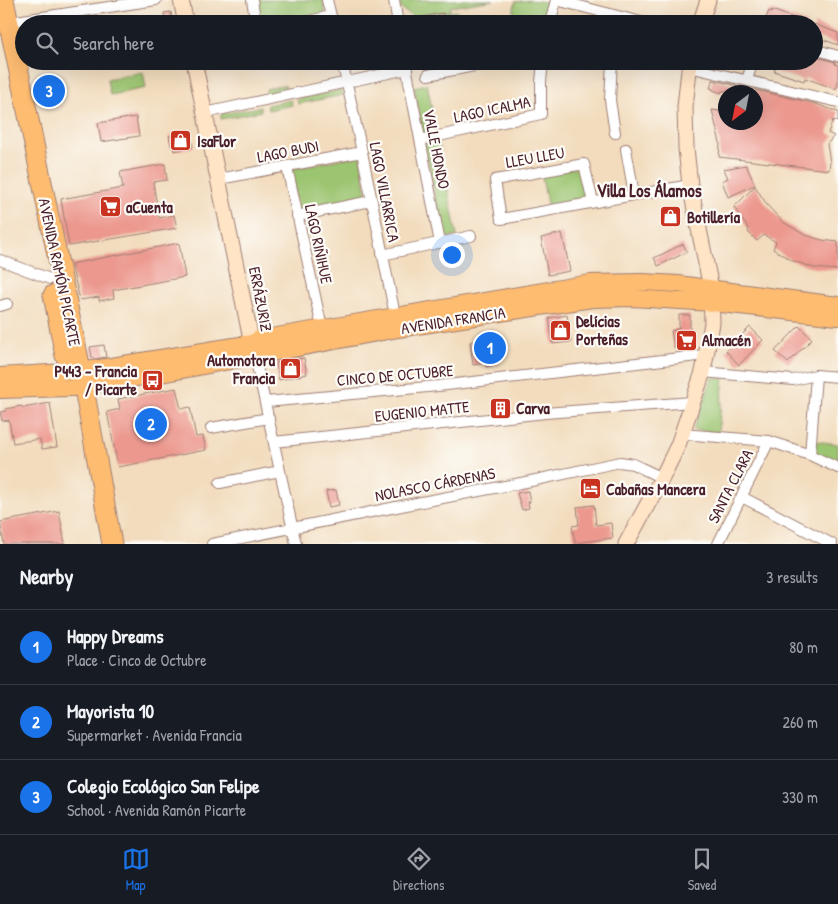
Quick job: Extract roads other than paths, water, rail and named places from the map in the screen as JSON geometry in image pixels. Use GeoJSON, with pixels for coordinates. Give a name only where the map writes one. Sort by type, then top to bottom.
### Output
{"type":"FeatureCollection","features":[{"type":"Feature","properties":{"kind":"highway","name":"AVENIDA RAMÓN PICARTE"},"geometry":{"type":"LineString","coordinates":[[4,0],[15,54]]}},
{"type":"Feature","properties":{"kind":"highway","name":"AVENIDA RAMÓN PICARTE"},"geometry":{"type":"LineString","coordinates":[[0,42],[50,279],[76,377],[102,544]]}},
{"type":"Feature","properties":{"kind":"highway","name":"AVENIDA RAMÓN PICARTE"},"geometry":{"type":"LineString","coordinates":[[18,70],[76,377],[112,544]]}},
{"type":"Feature","properties":{"kind":"main road"},"geometry":{"type":"LineString","coordinates":[[181,0],[184,15]]}},
{"type":"Feature","properties":{"kind":"main road"},"geometry":{"type":"LineString","coordinates":[[703,15],[708,0]]}},
{"type":"Feature","properties":{"kind":"main road","name":"ERRÁZURIZ"},"geometry":{"type":"LineString","coordinates":[[196,70],[253,350]]}},
{"type":"Feature","properties":{"kind":"main road"},"geometry":{"type":"LineString","coordinates":[[626,544],[662,478],[682,434],[703,372],[712,323],[712,295],[690,185],[685,128],[690,70]]}},
{"type":"Feature","properties":{"kind":"main road","name":"AVENIDA FRANCIA"},"geometry":{"type":"LineString","coordinates":[[321,336],[396,323],[590,283],[642,282],[712,295],[820,309],[838,317]]}},
{"type":"Feature","properties":{"kind":"main road","name":"AVENIDA FRANCIA"},"geometry":{"type":"LineString","coordinates":[[820,309],[838,305]]}},
{"type":"Feature","properties":{"kind":"main road","name":"AVENIDA FRANCIA"},"geometry":{"type":"LineString","coordinates":[[76,377],[179,370],[253,350],[347,331],[353,324],[396,323]]}},
{"type":"Feature","properties":{"kind":"main road","name":"AVENIDA FRANCIA"},"geometry":{"type":"LineString","coordinates":[[76,377],[184,354],[253,350]]}},
{"type":"Feature","properties":{"kind":"main road"},"geometry":{"type":"LineString","coordinates":[[179,370],[179,359],[184,354]]}},
{"type":"Feature","properties":{"kind":"main road"},"geometry":{"type":"LineString","coordinates":[[1,377],[76,377]]}},
{"type":"Feature","properties":{"kind":"street"},"geometry":{"type":"LineString","coordinates":[[56,15],[156,0]]}},
{"type":"Feature","properties":{"kind":"street"},"geometry":{"type":"LineString","coordinates":[[252,0],[254,15]]}},
{"type":"Feature","properties":{"kind":"street"},"geometry":{"type":"LineString","coordinates":[[327,0],[331,15]]}},
{"type":"Feature","properties":{"kind":"street"},"geometry":{"type":"LineString","coordinates":[[394,0],[396,15]]}},
{"type":"Feature","properties":{"kind":"street"},"geometry":{"type":"LineString","coordinates":[[552,15],[556,0],[606,15]]}},
{"type":"Feature","properties":{"kind":"street"},"geometry":{"type":"LineString","coordinates":[[9,22],[15,21]]}},
{"type":"Feature","properties":{"kind":"street"},"geometry":{"type":"LineString","coordinates":[[823,52],[838,56]]}},
{"type":"Feature","properties":{"kind":"street","name":"LAGO VILLARRICA"},"geometry":{"type":"LineString","coordinates":[[344,70],[396,323]]}},
{"type":"Feature","properties":{"kind":"street"},"geometry":{"type":"LineString","coordinates":[[205,112],[347,83],[390,70]]}},
{"type":"Feature","properties":{"kind":"street","name":"VALLE HONDO"},"geometry":{"type":"LineString","coordinates":[[407,70],[440,243]]}},
{"type":"Feature","properties":{"kind":"street"},"geometry":{"type":"LineString","coordinates":[[428,75],[454,70]]}},
{"type":"Feature","properties":{"kind":"street","name":"LAGO ICALMA"},"geometry":{"type":"LineString","coordinates":[[420,140],[541,114],[542,70]]}},
{"type":"Feature","properties":{"kind":"street"},"geometry":{"type":"LineString","coordinates":[[612,70],[610,100],[615,133]]}},
{"type":"Feature","properties":{"kind":"street"},"geometry":{"type":"LineString","coordinates":[[711,70],[838,102]]}},
{"type":"Feature","properties":{"kind":"street"},"geometry":{"type":"LineString","coordinates":[[747,80],[750,70]]}},
{"type":"Feature","properties":{"kind":"street"},"geometry":{"type":"LineString","coordinates":[[626,149],[634,194]]}},
{"type":"Feature","properties":{"kind":"street","name":"LAGO BUDI"},"geometry":{"type":"LineString","coordinates":[[219,180],[362,152]]}},
{"type":"Feature","properties":{"kind":"street","name":"LLEU LLEU"},"geometry":{"type":"LineString","coordinates":[[593,202],[584,164],[495,180],[501,219],[690,185]]}},
{"type":"Feature","properties":{"kind":"street","name":"LAGO RIÑIHUE"},"geometry":{"type":"LineString","coordinates":[[287,167],[321,336]]}},
{"type":"Feature","properties":{"kind":"street"},"geometry":{"type":"LineString","coordinates":[[297,216],[371,201]]}},
{"type":"Feature","properties":{"kind":"street"},"geometry":{"type":"LineString","coordinates":[[382,255],[471,236]]}},
{"type":"Feature","properties":{"kind":"street"},"geometry":{"type":"LineString","coordinates":[[0,260],[50,279]]}},
{"type":"Feature","properties":{"kind":"street","name":"ERRÁZURIZ"},"geometry":{"type":"LineString","coordinates":[[253,350],[296,544]]}},
{"type":"Feature","properties":{"kind":"street","name":"CINCO DE OCTUBRE"},"geometry":{"type":"LineString","coordinates":[[266,402],[438,386],[706,355]]}},
{"type":"Feature","properties":{"kind":"street"},"geometry":{"type":"LineString","coordinates":[[703,372],[792,380],[816,375],[838,377]]}},
{"type":"Feature","properties":{"kind":"street"},"geometry":{"type":"LineString","coordinates":[[810,455],[816,375]]}},
{"type":"Feature","properties":{"kind":"street","name":"EUGENIO MATTE"},"geometry":{"type":"LineString","coordinates":[[274,442],[545,414],[692,402]]}},
{"type":"Feature","properties":{"kind":"street"},"geometry":{"type":"LineString","coordinates":[[211,428],[269,418]]}},
{"type":"Feature","properties":{"kind":"street"},"geometry":{"type":"LineString","coordinates":[[682,434],[769,441],[810,455],[838,468]]}},
{"type":"Feature","properties":{"kind":"street","name":"SANTA CLARA"},"geometry":{"type":"LineString","coordinates":[[718,544],[769,441]]}},
{"type":"Feature","properties":{"kind":"street","name":"NOLASCO CÁRDENAS"},"geometry":{"type":"LineString","coordinates":[[216,544],[292,527],[620,462],[633,464],[662,478]]}},
{"type":"Feature","properties":{"kind":"street"},"geometry":{"type":"LineString","coordinates":[[220,483],[280,471]]}},
{"type":"Feature","properties":{"kind":"street"},"geometry":{"type":"LineString","coordinates":[[742,497],[832,544]]}},
{"type":"Feature","properties":{"kind":"place","name":"Colegio Ecológico San Felipe"},"geometry":{"type":"Point","coordinates":[49,91]}},
{"type":"Feature","properties":{"kind":"place","name":"IsaFlor"},"geometry":{"type":"Point","coordinates":[181,141]}},
{"type":"Feature","properties":{"kind":"place","name":"aCuenta"},"geometry":{"type":"Point","coordinates":[110,207]}},
{"type":"Feature","properties":{"kind":"place","name":"Botillería"},"geometry":{"type":"Point","coordinates":[671,217]}},
{"type":"Feature","properties":{"kind":"place","name":"Delícias Porteñas"},"geometry":{"type":"Point","coordinates":[560,330]}},
{"type":"Feature","properties":{"kind":"place","name":"Almacén"},"geometry":{"type":"Point","coordinates":[686,340]}},
{"type":"Feature","properties":{"kind":"place","name":"Happy Dreams"},"geometry":{"type":"Point","coordinates":[490,348]}},
{"type":"Feature","properties":{"kind":"place","name":"Automotora Francia"},"geometry":{"type":"Point","coordinates":[291,369]}},
{"type":"Feature","properties":{"kind":"place","name":"P443 - Francia / Picarte"},"geometry":{"type":"Point","coordinates":[153,380]}},
{"type":"Feature","properties":{"kind":"place","name":"Carva"},"geometry":{"type":"Point","coordinates":[500,408]}},
{"type":"Feature","properties":{"kind":"place","name":"Mayorista 10"},"geometry":{"type":"Point","coordinates":[151,424]}},
{"type":"Feature","properties":{"kind":"place","name":"Cabañas Mancera"},"geometry":{"type":"Point","coordinates":[590,489]}},
{"type":"Feature","properties":{"kind":"district","name":"Villa Los Álamos"},"geometry":{"type":"Point","coordinates":[649,190]}}]}
